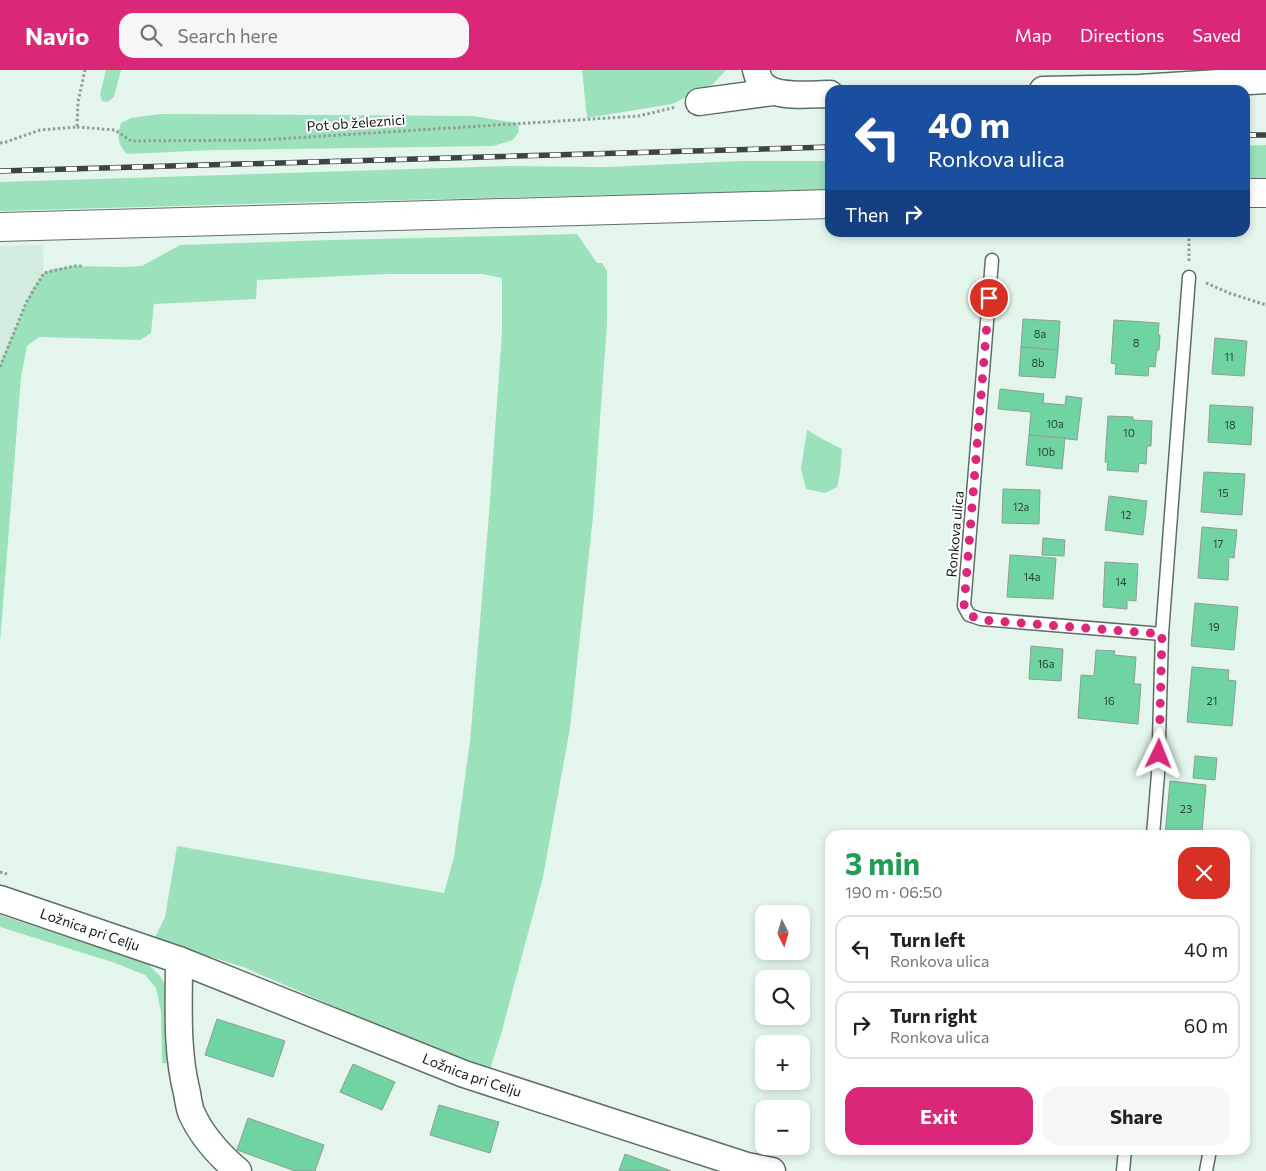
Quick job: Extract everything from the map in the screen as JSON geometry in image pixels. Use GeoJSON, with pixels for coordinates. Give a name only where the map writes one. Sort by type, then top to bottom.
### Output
{"type":"FeatureCollection","features":[{"type":"Feature","properties":{"kind":"main road"},"geometry":{"type":"LineString","coordinates":[[1250,193],[1266,192]]}},
{"type":"Feature","properties":{"kind":"main road"},"geometry":{"type":"LineString","coordinates":[[0,227],[825,204]]}},
{"type":"Feature","properties":{"kind":"street"},"geometry":{"type":"LineString","coordinates":[[756,70],[760,81],[773,92],[781,94],[825,94]]}},
{"type":"Feature","properties":{"kind":"street"},"geometry":{"type":"LineString","coordinates":[[1187,85],[1266,80]]}},
{"type":"Feature","properties":{"kind":"street"},"geometry":{"type":"LineString","coordinates":[[698,102],[773,92]]}},
{"type":"Feature","properties":{"kind":"street","name":"Ložnica pri Celju"},"geometry":{"type":"LineString","coordinates":[[0,899],[179,960],[464,1074],[747,1166],[772,1171]]}},
{"type":"Feature","properties":{"kind":"street"},"geometry":{"type":"LineString","coordinates":[[179,960],[182,1073],[192,1112],[206,1138],[228,1163],[238,1171]]}},
{"type":"Feature","properties":{"kind":"lane","name":"Ronkova ulica"},"geometry":{"type":"LineString","coordinates":[[992,260],[964,606],[969,615],[981,620],[1162,634]]}},
{"type":"Feature","properties":{"kind":"lane"},"geometry":{"type":"LineString","coordinates":[[1153,830],[1158,774],[1162,634],[1189,277]]}},
{"type":"Feature","properties":{"kind":"lane"},"geometry":{"type":"LineString","coordinates":[[1123,1171],[1125,1155]]}},
{"type":"Feature","properties":{"kind":"lane"},"geometry":{"type":"LineString","coordinates":[[1206,1171],[1209,1155]]}},
{"type":"Feature","properties":{"kind":"path"},"geometry":{"type":"LineString","coordinates":[[77,127],[78,102],[84,70]]}},
{"type":"Feature","properties":{"kind":"path","name":"Pot ob železnici"},"geometry":{"type":"LineString","coordinates":[[0,144],[40,130],[77,127],[115,130],[131,141],[261,140],[639,116],[698,102]]}},
{"type":"Feature","properties":{"kind":"path"},"geometry":{"type":"LineString","coordinates":[[1189,237],[1189,277],[1266,305]]}},
{"type":"Feature","properties":{"kind":"path"},"geometry":{"type":"LineString","coordinates":[[0,367],[26,303],[44,273],[74,266],[84,266]]}},
{"type":"Feature","properties":{"kind":"shaded area"},"geometry":{"type":"Polygon","coordinates":[[[43,245],[44,273],[32,289],[0,364],[0,246],[43,245]]]}},
{"type":"Feature","properties":{"kind":"green space"},"geometry":{"type":"Polygon","coordinates":[[[106,70],[121,70],[114,97],[108,102],[102,101],[100,94],[106,70]]]}},
{"type":"Feature","properties":{"kind":"green space"},"geometry":{"type":"Polygon","coordinates":[[[582,70],[726,70],[712,85],[672,104],[587,118],[582,70]]]}},
{"type":"Feature","properties":{"kind":"green space"},"geometry":{"type":"Polygon","coordinates":[[[161,114],[473,116],[517,123],[519,131],[513,140],[493,146],[213,150],[127,154],[121,146],[119,139],[121,123],[131,118],[161,114]]]}},
{"type":"Feature","properties":{"kind":"green space"},"geometry":{"type":"Polygon","coordinates":[[[1266,145],[1266,178],[1250,179],[1250,146],[1266,145]]]}},
{"type":"Feature","properties":{"kind":"green space"},"geometry":{"type":"Polygon","coordinates":[[[741,161],[825,161],[825,190],[0,211],[0,182],[507,166],[607,167],[741,161]]]}},
{"type":"Feature","properties":{"kind":"green space"},"geometry":{"type":"Polygon","coordinates":[[[577,234],[597,263],[602,263],[607,271],[607,323],[593,517],[570,728],[543,877],[500,1038],[489,1072],[243,967],[154,939],[165,917],[177,846],[444,893],[454,857],[470,741],[502,333],[502,278],[482,274],[386,274],[257,280],[256,299],[154,304],[151,333],[140,340],[39,337],[27,346],[21,377],[0,642],[0,364],[32,289],[44,273],[52,269],[74,266],[142,266],[180,245],[577,234]]]}},
{"type":"Feature","properties":{"kind":"green space"},"geometry":{"type":"Polygon","coordinates":[[[807,430],[842,449],[837,487],[825,493],[806,489],[801,469],[807,430]]]}},
{"type":"Feature","properties":{"kind":"green space"},"geometry":{"type":"Polygon","coordinates":[[[0,915],[147,963],[160,976],[169,992],[174,1064],[162,1063],[161,1012],[156,988],[145,975],[115,963],[0,927],[0,915]]]}},
{"type":"Feature","properties":{"kind":"building"},"geometry":{"type":"Polygon","coordinates":[[[1023,319],[1060,321],[1058,350],[1021,347],[1023,319]]]}},
{"type":"Feature","properties":{"kind":"building"},"geometry":{"type":"Polygon","coordinates":[[[1114,320],[1159,323],[1159,350],[1157,350],[1155,367],[1149,366],[1148,376],[1115,374],[1116,364],[1111,363],[1114,320]]]}},
{"type":"Feature","properties":{"kind":"building"},"geometry":{"type":"Polygon","coordinates":[[[1215,338],[1247,341],[1244,376],[1212,374],[1215,338]]]}},
{"type":"Feature","properties":{"kind":"building"},"geometry":{"type":"Polygon","coordinates":[[[1021,347],[1058,350],[1055,378],[1019,376],[1021,347]]]}},
{"type":"Feature","properties":{"kind":"building"},"geometry":{"type":"Polygon","coordinates":[[[1000,389],[1044,394],[1043,403],[1065,405],[1066,396],[1082,398],[1077,440],[1029,435],[1031,412],[998,409],[1000,389]]]}},
{"type":"Feature","properties":{"kind":"building"},"geometry":{"type":"Polygon","coordinates":[[[1210,405],[1253,407],[1251,445],[1208,442],[1210,405]]]}},
{"type":"Feature","properties":{"kind":"building"},"geometry":{"type":"Polygon","coordinates":[[[1108,416],[1133,417],[1133,420],[1152,421],[1151,446],[1147,446],[1146,464],[1139,463],[1138,472],[1107,470],[1108,462],[1105,462],[1108,416]]]}},
{"type":"Feature","properties":{"kind":"building"},"geometry":{"type":"Polygon","coordinates":[[[1029,435],[1065,438],[1062,469],[1026,465],[1029,435]]]}},
{"type":"Feature","properties":{"kind":"building"},"geometry":{"type":"Polygon","coordinates":[[[1204,472],[1245,474],[1242,515],[1201,512],[1204,472]]]}},
{"type":"Feature","properties":{"kind":"building"},"geometry":{"type":"Polygon","coordinates":[[[1003,489],[1040,490],[1039,524],[1002,523],[1003,489]]]}},
{"type":"Feature","properties":{"kind":"building"},"geometry":{"type":"Polygon","coordinates":[[[1109,496],[1147,501],[1143,535],[1105,530],[1109,496]]]}},
{"type":"Feature","properties":{"kind":"building"},"geometry":{"type":"Polygon","coordinates":[[[1202,527],[1237,530],[1234,558],[1229,557],[1228,580],[1198,578],[1202,527]]]}},
{"type":"Feature","properties":{"kind":"building"},"geometry":{"type":"Polygon","coordinates":[[[1043,538],[1065,540],[1064,556],[1042,555],[1043,538]]]}},
{"type":"Feature","properties":{"kind":"building"},"geometry":{"type":"Polygon","coordinates":[[[1010,555],[1056,558],[1053,599],[1007,597],[1010,555]]]}},
{"type":"Feature","properties":{"kind":"building"},"geometry":{"type":"Polygon","coordinates":[[[1105,562],[1138,564],[1136,601],[1127,600],[1127,609],[1103,607],[1105,562]]]}},
{"type":"Feature","properties":{"kind":"building"},"geometry":{"type":"Polygon","coordinates":[[[1195,603],[1238,607],[1234,650],[1191,646],[1195,603]]]}},
{"type":"Feature","properties":{"kind":"building"},"geometry":{"type":"Polygon","coordinates":[[[1031,646],[1063,649],[1061,681],[1029,679],[1031,646]]]}},
{"type":"Feature","properties":{"kind":"building"},"geometry":{"type":"Polygon","coordinates":[[[1096,650],[1115,651],[1114,655],[1136,657],[1134,684],[1141,684],[1138,724],[1078,718],[1081,675],[1094,676],[1096,650]]]}},
{"type":"Feature","properties":{"kind":"building"},"geometry":{"type":"Polygon","coordinates":[[[1192,667],[1229,670],[1228,680],[1236,681],[1232,726],[1187,722],[1192,667]]]}},
{"type":"Feature","properties":{"kind":"building"},"geometry":{"type":"Polygon","coordinates":[[[1195,756],[1217,758],[1215,780],[1193,778],[1195,756]]]}},
{"type":"Feature","properties":{"kind":"building"},"geometry":{"type":"Polygon","coordinates":[[[1170,781],[1206,785],[1202,830],[1165,830],[1170,781]]]}},
{"type":"Feature","properties":{"kind":"building"},"geometry":{"type":"Polygon","coordinates":[[[217,1019],[285,1041],[273,1077],[205,1055],[217,1019]]]}},
{"type":"Feature","properties":{"kind":"building"},"geometry":{"type":"Polygon","coordinates":[[[353,1064],[395,1082],[382,1110],[340,1092],[353,1064]]]}},
{"type":"Feature","properties":{"kind":"building"},"geometry":{"type":"Polygon","coordinates":[[[439,1105],[499,1122],[490,1153],[430,1135],[439,1105]]]}},
{"type":"Feature","properties":{"kind":"building"},"geometry":{"type":"Polygon","coordinates":[[[248,1118],[324,1145],[315,1171],[295,1171],[237,1150],[248,1118]]]}},
{"type":"Feature","properties":{"kind":"building"},"geometry":{"type":"Polygon","coordinates":[[[625,1154],[671,1171],[619,1171],[625,1154]]]}},
{"type":"Feature","properties":{"kind":"railway"},"geometry":{"type":"LineString","coordinates":[[1250,135],[1266,135]]}},
{"type":"Feature","properties":{"kind":"railway"},"geometry":{"type":"LineString","coordinates":[[0,171],[825,147]]}},
{"type":"Feature","properties":{"kind":"route"},"geometry":{"type":"LineString","coordinates":[[989,298],[964,606],[969,615],[981,620],[1162,634],[1159,754]]}}]}
